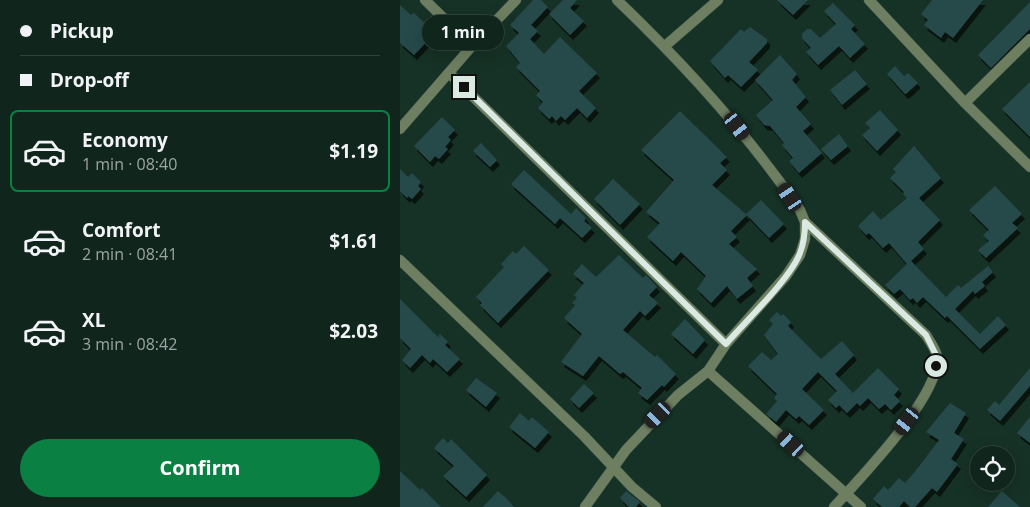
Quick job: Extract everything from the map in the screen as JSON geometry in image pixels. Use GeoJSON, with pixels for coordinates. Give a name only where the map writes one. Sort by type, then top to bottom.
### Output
{"type":"FeatureCollection","features":[{"type":"Feature","properties":{"kind":"street"},"geometry":{"type":"LineString","coordinates":[[425,0],[472,46]]}},
{"type":"Feature","properties":{"kind":"street"},"geometry":{"type":"LineString","coordinates":[[400,129],[450,74],[472,46],[516,0]]}},
{"type":"Feature","properties":{"kind":"street"},"geometry":{"type":"LineString","coordinates":[[617,0],[666,46],[743,133],[772,170],[805,222],[926,335],[936,355],[936,366],[925,397],[898,432],[834,507]]}},
{"type":"Feature","properties":{"kind":"street"},"geometry":{"type":"LineString","coordinates":[[666,46],[718,0]]}},
{"type":"Feature","properties":{"kind":"street"},"geometry":{"type":"LineString","coordinates":[[869,0],[965,103],[1030,167]]}},
{"type":"Feature","properties":{"kind":"street"},"geometry":{"type":"LineString","coordinates":[[965,103],[1030,39]]}},
{"type":"Feature","properties":{"kind":"street"},"geometry":{"type":"LineString","coordinates":[[450,74],[726,344]]}},
{"type":"Feature","properties":{"kind":"street"},"geometry":{"type":"LineString","coordinates":[[585,507],[626,450],[678,395],[708,371],[726,344],[786,276],[800,255],[804,239],[805,222]]}},
{"type":"Feature","properties":{"kind":"street"},"geometry":{"type":"LineString","coordinates":[[400,260],[452,307],[614,466],[632,487],[656,507]]}},
{"type":"Feature","properties":{"kind":"street"},"geometry":{"type":"LineString","coordinates":[[708,371],[861,507]]}},
{"type":"Feature","properties":{"kind":"building"},"geometry":{"type":"Polygon","coordinates":[[[533,0],[541,0],[548,7],[531,25],[538,31],[530,39],[544,54],[560,37],[597,73],[579,91],[596,108],[587,118],[577,108],[565,120],[561,116],[556,121],[552,116],[549,119],[538,108],[543,102],[536,95],[540,91],[516,67],[520,63],[506,46],[519,33],[510,25],[533,0]]]}},
{"type":"Feature","properties":{"kind":"building"},"geometry":{"type":"Polygon","coordinates":[[[563,0],[577,0],[570,8],[584,21],[570,35],[549,14],[563,0]]]}},
{"type":"Feature","properties":{"kind":"building"},"geometry":{"type":"Polygon","coordinates":[[[777,0],[808,0],[793,15],[777,0]]]}},
{"type":"Feature","properties":{"kind":"building"},"geometry":{"type":"Polygon","coordinates":[[[932,0],[983,0],[953,38],[945,32],[941,38],[924,25],[928,20],[921,14],[932,0]]]}},
{"type":"Feature","properties":{"kind":"building"},"geometry":{"type":"Polygon","coordinates":[[[1030,2],[1030,29],[991,68],[978,55],[1030,2]]]}},
{"type":"Feature","properties":{"kind":"building"},"geometry":{"type":"Polygon","coordinates":[[[833,3],[855,25],[851,29],[865,44],[850,58],[839,46],[818,65],[806,52],[811,48],[802,38],[802,34],[807,29],[811,29],[820,38],[836,24],[824,11],[833,3]]]}},
{"type":"Feature","properties":{"kind":"building"},"geometry":{"type":"Polygon","coordinates":[[[400,5],[411,15],[414,13],[435,33],[414,55],[400,43],[400,5]]]}},
{"type":"Feature","properties":{"kind":"building"},"geometry":{"type":"Polygon","coordinates":[[[750,27],[767,39],[767,43],[749,62],[758,70],[741,87],[728,75],[725,78],[710,61],[741,29],[744,32],[750,27]]]}},
{"type":"Feature","properties":{"kind":"building"},"geometry":{"type":"Polygon","coordinates":[[[780,55],[797,74],[792,80],[806,97],[796,107],[811,124],[803,131],[822,153],[799,173],[789,161],[793,158],[782,145],[784,143],[770,126],[764,125],[756,115],[773,100],[755,80],[780,55]]]}},
{"type":"Feature","properties":{"kind":"building"},"geometry":{"type":"Polygon","coordinates":[[[895,66],[904,76],[908,73],[918,83],[905,94],[887,74],[895,66]]]}},
{"type":"Feature","properties":{"kind":"building"},"geometry":{"type":"Polygon","coordinates":[[[855,70],[867,84],[842,105],[830,90],[855,70]]]}},
{"type":"Feature","properties":{"kind":"building"},"geometry":{"type":"Polygon","coordinates":[[[1030,82],[1030,137],[1002,109],[1030,82]]]}},
{"type":"Feature","properties":{"kind":"building"},"geometry":{"type":"Polygon","coordinates":[[[880,110],[898,130],[877,151],[862,135],[870,128],[865,123],[880,110]]]}},
{"type":"Feature","properties":{"kind":"building"},"geometry":{"type":"Polygon","coordinates":[[[680,111],[727,157],[720,163],[727,170],[712,185],[746,214],[761,200],[784,224],[769,238],[747,215],[731,231],[737,237],[729,244],[757,269],[747,278],[753,286],[737,299],[727,286],[711,303],[697,289],[706,276],[681,252],[673,261],[647,237],[660,223],[646,212],[674,180],[641,150],[680,111]]]}},
{"type":"Feature","properties":{"kind":"building"},"geometry":{"type":"Polygon","coordinates":[[[442,117],[455,130],[448,137],[451,140],[445,147],[448,149],[439,159],[435,156],[430,162],[414,146],[442,117]]]}},
{"type":"Feature","properties":{"kind":"building"},"geometry":{"type":"Polygon","coordinates":[[[839,134],[848,146],[831,160],[821,149],[839,134]]]}},
{"type":"Feature","properties":{"kind":"building"},"geometry":{"type":"Polygon","coordinates":[[[481,143],[497,160],[490,167],[473,151],[481,143]]]}},
{"type":"Feature","properties":{"kind":"building"},"geometry":{"type":"Polygon","coordinates":[[[914,146],[941,178],[919,198],[940,220],[918,242],[924,249],[911,261],[946,297],[958,285],[961,288],[988,266],[993,272],[982,282],[985,286],[975,294],[973,291],[955,309],[980,334],[998,316],[1006,325],[980,349],[947,316],[945,318],[923,297],[917,303],[913,298],[910,300],[900,289],[894,294],[885,285],[907,264],[889,243],[883,248],[869,233],[866,235],[858,226],[873,211],[881,220],[907,198],[903,194],[904,192],[890,178],[896,172],[893,169],[914,146]]]}},
{"type":"Feature","properties":{"kind":"building"},"geometry":{"type":"Polygon","coordinates":[[[400,169],[408,177],[412,173],[421,182],[418,186],[421,189],[412,199],[408,196],[407,198],[400,191],[400,169]]]}},
{"type":"Feature","properties":{"kind":"building"},"geometry":{"type":"Polygon","coordinates":[[[524,170],[571,214],[576,208],[586,218],[584,221],[592,228],[582,238],[560,218],[555,224],[511,184],[524,170]]]}},
{"type":"Feature","properties":{"kind":"building"},"geometry":{"type":"Polygon","coordinates":[[[613,179],[640,204],[620,225],[594,199],[613,179]]]}},
{"type":"Feature","properties":{"kind":"building"},"geometry":{"type":"Polygon","coordinates":[[[995,186],[1022,214],[1012,223],[1018,228],[986,258],[978,250],[989,241],[983,235],[989,230],[969,210],[995,186]]]}},
{"type":"Feature","properties":{"kind":"building"},"geometry":{"type":"Polygon","coordinates":[[[524,246],[549,270],[498,323],[480,305],[482,303],[476,297],[504,267],[501,264],[513,251],[516,254],[524,246]]]}},
{"type":"Feature","properties":{"kind":"building"},"geometry":{"type":"Polygon","coordinates":[[[619,255],[643,278],[646,275],[657,287],[649,295],[658,303],[645,316],[640,311],[623,330],[655,357],[657,355],[676,374],[664,387],[662,385],[647,400],[638,393],[642,388],[623,372],[620,374],[599,356],[583,376],[561,362],[582,334],[564,318],[575,305],[572,303],[577,298],[574,295],[584,283],[573,274],[582,264],[596,277],[619,255]]]}},
{"type":"Feature","properties":{"kind":"building"},"geometry":{"type":"Polygon","coordinates":[[[400,299],[438,337],[440,334],[448,342],[445,345],[460,359],[447,372],[433,359],[430,363],[422,355],[410,368],[402,360],[411,349],[400,338],[400,299]]]}},
{"type":"Feature","properties":{"kind":"building"},"geometry":{"type":"Polygon","coordinates":[[[777,312],[781,316],[783,314],[791,322],[788,326],[821,359],[842,341],[854,355],[835,374],[853,393],[878,368],[899,389],[894,395],[900,401],[891,410],[885,404],[879,409],[868,398],[860,406],[857,403],[847,413],[839,405],[836,408],[828,400],[837,391],[818,372],[802,389],[824,410],[809,425],[799,416],[796,419],[786,410],[776,422],[766,414],[777,401],[774,398],[777,394],[748,366],[762,352],[771,360],[778,354],[764,335],[773,324],[769,320],[777,312]]]}},
{"type":"Feature","properties":{"kind":"building"},"geometry":{"type":"Polygon","coordinates":[[[685,319],[705,340],[693,354],[671,334],[685,319]]]}},
{"type":"Feature","properties":{"kind":"building"},"geometry":{"type":"Polygon","coordinates":[[[1030,368],[1030,386],[1000,421],[987,410],[995,401],[999,405],[1030,368]]]}},
{"type":"Feature","properties":{"kind":"building"},"geometry":{"type":"Polygon","coordinates":[[[476,378],[497,393],[486,407],[466,390],[476,378]]]}},
{"type":"Feature","properties":{"kind":"building"},"geometry":{"type":"Polygon","coordinates":[[[584,384],[594,393],[579,408],[570,399],[584,384]]]}},
{"type":"Feature","properties":{"kind":"building"},"geometry":{"type":"Polygon","coordinates":[[[950,403],[966,413],[954,433],[964,439],[951,459],[958,464],[937,492],[932,488],[915,507],[910,507],[904,501],[899,507],[882,507],[873,499],[884,486],[888,490],[899,478],[905,483],[917,469],[939,440],[926,432],[950,403]]]}},
{"type":"Feature","properties":{"kind":"building"},"geometry":{"type":"Polygon","coordinates":[[[520,413],[529,421],[532,417],[549,432],[535,448],[509,427],[520,413]]]}},
{"type":"Feature","properties":{"kind":"building"},"geometry":{"type":"Polygon","coordinates":[[[1030,417],[1030,443],[1017,433],[1030,417]]]}},
{"type":"Feature","properties":{"kind":"building"},"geometry":{"type":"Polygon","coordinates":[[[443,438],[448,443],[451,439],[487,475],[466,497],[443,476],[454,466],[434,448],[443,438]]]}},
{"type":"Feature","properties":{"kind":"building"},"geometry":{"type":"Polygon","coordinates":[[[400,471],[420,490],[422,488],[441,507],[400,507],[400,471]]]}},
{"type":"Feature","properties":{"kind":"building"},"geometry":{"type":"Polygon","coordinates":[[[498,491],[507,499],[514,507],[483,507],[498,491]]]}},
{"type":"Feature","properties":{"kind":"building"},"geometry":{"type":"Polygon","coordinates":[[[626,491],[640,502],[636,507],[629,507],[620,498],[626,491]]]}},
{"type":"Feature","properties":{"kind":"building"},"geometry":{"type":"Polygon","coordinates":[[[1002,491],[1020,507],[988,507],[1002,491]]]}},
{"type":"Feature","properties":{"kind":"route"},"geometry":{"type":"LineString","coordinates":[[464,87],[726,344],[786,276],[800,255],[804,239],[805,222],[926,335],[936,355],[936,366]]}}]}
